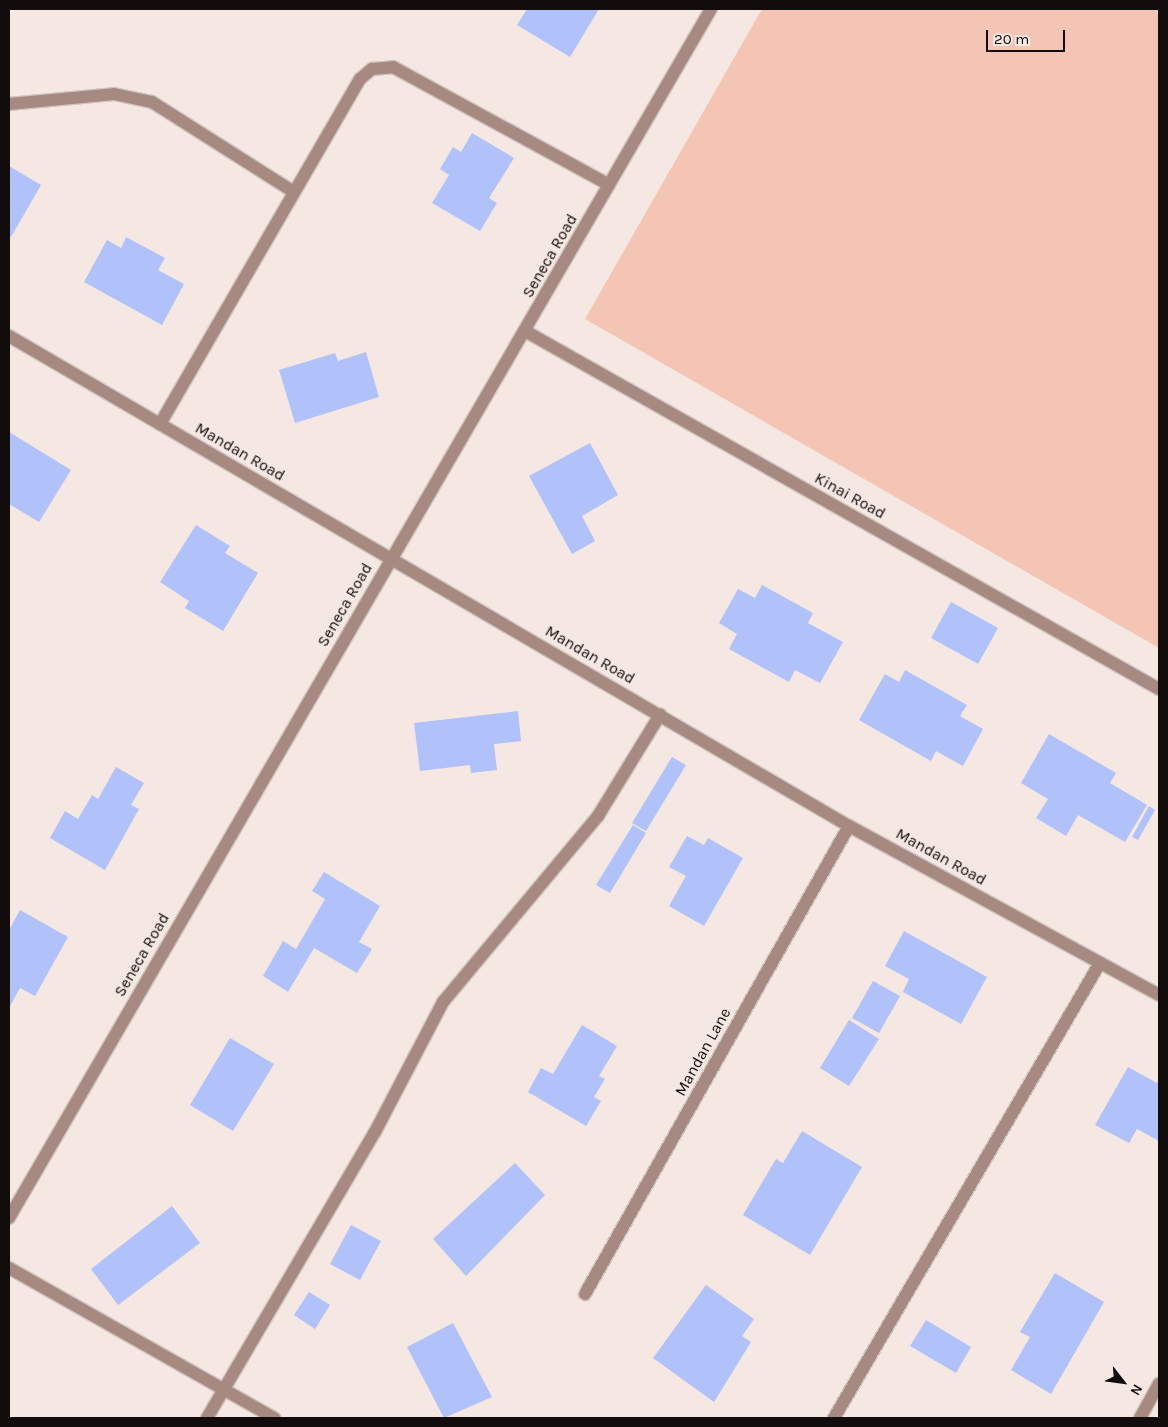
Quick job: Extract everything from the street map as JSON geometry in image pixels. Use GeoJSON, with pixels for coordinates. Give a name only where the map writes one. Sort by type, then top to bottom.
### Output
{"type":"FeatureCollection","features":[{"type":"Feature","properties":{"kind":"street","name":"Seneca Road"},"geometry":{"type":"LineString","coordinates":[[9,1218],[711,9]]}},
{"type":"Feature","properties":{"kind":"street"},"geometry":{"type":"LineString","coordinates":[[160,424],[360,79],[372,69],[393,67],[609,185]]}},
{"type":"Feature","properties":{"kind":"street"},"geometry":{"type":"LineString","coordinates":[[9,104],[114,94],[152,102],[294,192]]}},
{"type":"Feature","properties":{"kind":"street","name":"Kinai Road"},"geometry":{"type":"LineString","coordinates":[[525,331],[1159,689]]}},
{"type":"Feature","properties":{"kind":"street","name":"Mandan Road"},"geometry":{"type":"LineString","coordinates":[[9,336],[849,826],[1159,995]]}},
{"type":"Feature","properties":{"kind":"street"},"geometry":{"type":"LineString","coordinates":[[207,1418],[375,1132],[443,1002],[598,816],[660,715]]}},
{"type":"Feature","properties":{"kind":"street","name":"Mandan Lane"},"geometry":{"type":"LineString","coordinates":[[585,1294],[849,826]]}},
{"type":"Feature","properties":{"kind":"street"},"geometry":{"type":"LineString","coordinates":[[834,1418],[1100,963]]}},
{"type":"Feature","properties":{"kind":"street"},"geometry":{"type":"LineString","coordinates":[[9,1268],[274,1418]]}},
{"type":"Feature","properties":{"kind":"street"},"geometry":{"type":"LineString","coordinates":[[1140,1418],[1159,1384]]}},
{"type":"Feature","properties":{"kind":"shaded area"},"geometry":{"type":"Polygon","coordinates":[[[762,9],[1159,9],[1159,648],[585,319],[762,9]]]}},
{"type":"Feature","properties":{"kind":"building"},"geometry":{"type":"Polygon","coordinates":[[[527,9],[599,9],[570,57],[517,25],[527,9]]]}},
{"type":"Feature","properties":{"kind":"building"},"geometry":{"type":"Polygon","coordinates":[[[472,133],[514,158],[489,198],[497,203],[480,231],[432,203],[449,175],[440,169],[453,147],[461,152],[472,133]]]}},
{"type":"Feature","properties":{"kind":"building"},"geometry":{"type":"Polygon","coordinates":[[[9,166],[41,185],[11,237],[9,235],[9,166]]]}},
{"type":"Feature","properties":{"kind":"building"},"geometry":{"type":"Polygon","coordinates":[[[126,237],[165,258],[158,270],[184,284],[162,325],[84,282],[107,240],[121,248],[126,237]]]}},
{"type":"Feature","properties":{"kind":"building"},"geometry":{"type":"Polygon","coordinates":[[[366,352],[379,397],[295,423],[279,370],[335,353],[338,361],[366,352]]]}},
{"type":"Feature","properties":{"kind":"building"},"geometry":{"type":"Polygon","coordinates":[[[9,432],[71,470],[39,522],[9,504],[9,432]]]}},
{"type":"Feature","properties":{"kind":"building"},"geometry":{"type":"Polygon","coordinates":[[[590,443],[618,495],[582,516],[595,541],[572,554],[529,476],[590,443]]]}},
{"type":"Feature","properties":{"kind":"building"},"geometry":{"type":"Polygon","coordinates":[[[196,525],[230,546],[225,553],[258,573],[223,631],[185,608],[189,601],[160,582],[196,525]]]}},
{"type":"Feature","properties":{"kind":"building"},"geometry":{"type":"Polygon","coordinates":[[[762,585],[813,613],[808,623],[843,642],[820,683],[795,670],[789,682],[729,649],[737,634],[719,623],[738,589],[755,598],[762,585]]]}},
{"type":"Feature","properties":{"kind":"building"},"geometry":{"type":"Polygon","coordinates":[[[951,602],[998,628],[978,664],[931,638],[951,602]]]}},
{"type":"Feature","properties":{"kind":"building"},"geometry":{"type":"Polygon","coordinates":[[[905,670],[967,705],[960,716],[983,729],[963,766],[936,751],[931,761],[859,720],[885,674],[899,682],[905,670]]]}},
{"type":"Feature","properties":{"kind":"building"},"geometry":{"type":"Polygon","coordinates":[[[518,711],[521,741],[494,744],[497,770],[471,773],[470,765],[420,771],[414,723],[518,711]]]}},
{"type":"Feature","properties":{"kind":"building"},"geometry":{"type":"Polygon","coordinates":[[[1049,734],[1116,773],[1110,783],[1147,805],[1125,842],[1078,815],[1066,836],[1036,818],[1048,799],[1021,783],[1049,734]]]}},
{"type":"Feature","properties":{"kind":"building"},"geometry":{"type":"Polygon","coordinates":[[[672,757],[686,765],[646,831],[632,823],[672,757]]]}},
{"type":"Feature","properties":{"kind":"building"},"geometry":{"type":"Polygon","coordinates":[[[116,767],[144,783],[131,805],[139,809],[105,870],[50,838],[65,811],[78,819],[92,795],[98,799],[116,767]]]}},
{"type":"Feature","properties":{"kind":"building"},"geometry":{"type":"Polygon","coordinates":[[[1149,806],[1155,810],[1138,840],[1132,837],[1149,806]]]}},
{"type":"Feature","properties":{"kind":"building"},"geometry":{"type":"Polygon","coordinates":[[[633,825],[646,833],[610,893],[596,885],[633,825]]]}},
{"type":"Feature","properties":{"kind":"building"},"geometry":{"type":"Polygon","coordinates":[[[687,836],[704,845],[708,838],[743,858],[704,926],[669,906],[686,876],[669,867],[687,836]]]}},
{"type":"Feature","properties":{"kind":"building"},"geometry":{"type":"Polygon","coordinates":[[[324,872],[380,906],[359,942],[372,949],[357,973],[314,948],[288,992],[263,976],[283,941],[296,949],[325,899],[312,891],[324,872]]]}},
{"type":"Feature","properties":{"kind":"building"},"geometry":{"type":"Polygon","coordinates":[[[20,910],[68,937],[35,996],[20,988],[9,1008],[9,930],[20,910]]]}},
{"type":"Feature","properties":{"kind":"building"},"geometry":{"type":"Polygon","coordinates":[[[904,931],[987,977],[961,1024],[903,992],[909,979],[885,966],[904,931]]]}},
{"type":"Feature","properties":{"kind":"building"},"geometry":{"type":"Polygon","coordinates":[[[873,981],[900,996],[879,1033],[852,1018],[873,981]]]}},
{"type":"Feature","properties":{"kind":"building"},"geometry":{"type":"Polygon","coordinates":[[[849,1020],[879,1039],[849,1086],[820,1068],[849,1020]]]}},
{"type":"Feature","properties":{"kind":"building"},"geometry":{"type":"Polygon","coordinates":[[[582,1025],[617,1046],[599,1076],[605,1079],[594,1097],[601,1101],[586,1126],[528,1092],[541,1068],[553,1074],[582,1025]]]}},
{"type":"Feature","properties":{"kind":"building"},"geometry":{"type":"Polygon","coordinates":[[[230,1038],[274,1064],[233,1131],[190,1105],[230,1038]]]}},
{"type":"Feature","properties":{"kind":"building"},"geometry":{"type":"Polygon","coordinates":[[[1128,1067],[1157,1083],[1159,1079],[1159,1141],[1137,1129],[1129,1143],[1095,1125],[1128,1067]]]}},
{"type":"Feature","properties":{"kind":"building"},"geometry":{"type":"Polygon","coordinates":[[[802,1131],[862,1167],[810,1255],[743,1215],[776,1159],[783,1163],[802,1131]]]}},
{"type":"Feature","properties":{"kind":"building"},"geometry":{"type":"Polygon","coordinates":[[[515,1163],[545,1195],[466,1276],[433,1239],[515,1163]]]}},
{"type":"Feature","properties":{"kind":"building"},"geometry":{"type":"Polygon","coordinates":[[[172,1206],[200,1243],[118,1305],[91,1269],[172,1206]]]}},
{"type":"Feature","properties":{"kind":"building"},"geometry":{"type":"Polygon","coordinates":[[[351,1225],[381,1241],[360,1280],[330,1264],[351,1225]]]}},
{"type":"Feature","properties":{"kind":"building"},"geometry":{"type":"Polygon","coordinates":[[[1055,1273],[1104,1302],[1051,1394],[1011,1370],[1030,1337],[1020,1332],[1055,1273]]]}},
{"type":"Feature","properties":{"kind":"building"},"geometry":{"type":"Polygon","coordinates":[[[706,1285],[754,1319],[742,1336],[751,1342],[714,1402],[653,1358],[706,1285]]]}},
{"type":"Feature","properties":{"kind":"building"},"geometry":{"type":"Polygon","coordinates":[[[309,1292],[330,1305],[315,1329],[294,1315],[309,1292]]]}},
{"type":"Feature","properties":{"kind":"building"},"geometry":{"type":"Polygon","coordinates":[[[926,1320],[971,1347],[956,1373],[910,1346],[926,1320]]]}},
{"type":"Feature","properties":{"kind":"building"},"geometry":{"type":"Polygon","coordinates":[[[453,1323],[492,1397],[444,1418],[407,1347],[453,1323]]]}}]}
